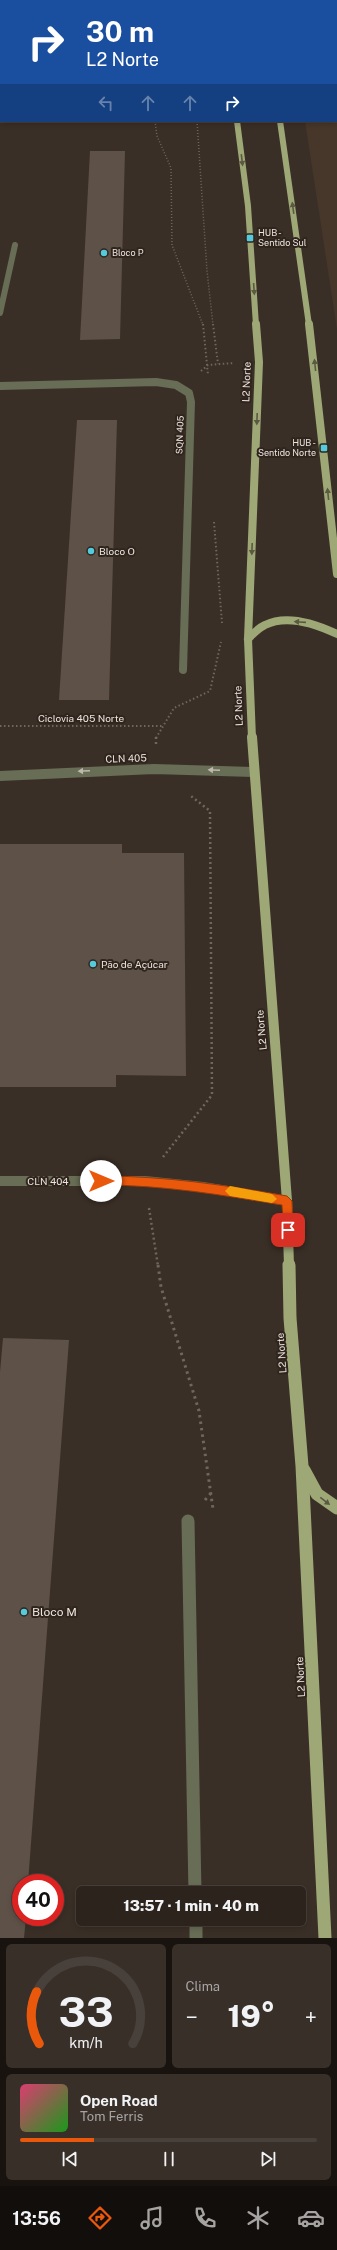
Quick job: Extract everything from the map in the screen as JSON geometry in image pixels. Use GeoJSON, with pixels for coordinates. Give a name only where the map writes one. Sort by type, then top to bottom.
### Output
{"type":"FeatureCollection","features":[{"type":"Feature","properties":{"kind":"main road","name":"L2 Norte"},"geometry":{"type":"LineString","coordinates":[[237,122],[248,206],[259,362],[248,639],[253,772],[287,1201],[290,1318],[302,1466],[325,1938]]}},
{"type":"Feature","properties":{"kind":"main road"},"geometry":{"type":"LineString","coordinates":[[280,122],[314,358],[337,574]]}},
{"type":"Feature","properties":{"kind":"main road"},"geometry":{"type":"LineString","coordinates":[[248,639],[265,625],[279,622],[314,624],[337,634]]}},
{"type":"Feature","properties":{"kind":"main road"},"geometry":{"type":"LineString","coordinates":[[302,1466],[317,1494],[337,1508]]}},
{"type":"Feature","properties":{"kind":"street"},"geometry":{"type":"LineString","coordinates":[[0,313],[15,245]]}},
{"type":"Feature","properties":{"kind":"street"},"geometry":{"type":"LineString","coordinates":[[0,386],[156,382],[169,383],[183,388]]}},
{"type":"Feature","properties":{"kind":"street","name":"SQN 405"},"geometry":{"type":"LineString","coordinates":[[183,388],[189,393],[191,402],[183,670]]}},
{"type":"Feature","properties":{"kind":"street","name":"CLN 405"},"geometry":{"type":"LineString","coordinates":[[0,776],[154,768],[253,772]]}},
{"type":"Feature","properties":{"kind":"street","name":"CLN 404"},"geometry":{"type":"LineString","coordinates":[[0,1180],[145,1181],[203,1186],[287,1201]]}},
{"type":"Feature","properties":{"kind":"street"},"geometry":{"type":"LineString","coordinates":[[188,1521],[195,1886]]}},
{"type":"Feature","properties":{"kind":"street"},"geometry":{"type":"LineString","coordinates":[[196,1926],[196,1938]]}},
{"type":"Feature","properties":{"kind":"path"},"geometry":{"type":"LineString","coordinates":[[197,122],[207,270],[218,364]]}},
{"type":"Feature","properties":{"kind":"path"},"geometry":{"type":"LineString","coordinates":[[183,388],[208,365],[259,362]]}},
{"type":"Feature","properties":{"kind":"path","name":"Ciclovia 405 Norte"},"geometry":{"type":"LineString","coordinates":[[0,726],[163,726]]}},
{"type":"Feature","properties":{"kind":"path"},"geometry":{"type":"LineString","coordinates":[[145,1181],[212,1095],[210,810],[154,768]]}},
{"type":"Feature","properties":{"kind":"shaded area"},"geometry":{"type":"Polygon","coordinates":[[[305,122],[337,122],[337,329],[305,122]]]}},
{"type":"Feature","properties":{"kind":"building","name":"Bloco P"},"geometry":{"type":"Polygon","coordinates":[[[90,151],[125,151],[120,339],[80,340],[90,151]]]}},
{"type":"Feature","properties":{"kind":"building","name":"Bloco O"},"geometry":{"type":"Polygon","coordinates":[[[77,420],[117,420],[109,700],[59,700],[77,420]]]}},
{"type":"Feature","properties":{"kind":"building","name":"Pão de Açúcar"},"geometry":{"type":"Polygon","coordinates":[[[0,844],[122,844],[122,853],[184,853],[186,1076],[116,1075],[116,1087],[0,1087],[0,844]]]}},
{"type":"Feature","properties":{"kind":"building","name":"Bloco M"},"geometry":{"type":"Polygon","coordinates":[[[3,1338],[69,1340],[29,1874],[12,1874],[12,1926],[25,1926],[24,1938],[0,1938],[0,1372],[3,1338]]]}},
{"type":"Feature","properties":{"kind":"slow traffic"},"geometry":{"type":"LineString","coordinates":[[230,1191],[272,1199]]}},
{"type":"Feature","properties":{"kind":"place","name":"HUB - Sentido Sul"},"geometry":{"type":"Point","coordinates":[250,238]}},
{"type":"Feature","properties":{"kind":"place","name":"Bloco P"},"geometry":{"type":"Point","coordinates":[104,253]}},
{"type":"Feature","properties":{"kind":"place","name":"HUB - Sentido Norte"},"geometry":{"type":"Point","coordinates":[324,448]}},
{"type":"Feature","properties":{"kind":"place","name":"Bloco O"},"geometry":{"type":"Point","coordinates":[91,551]}},
{"type":"Feature","properties":{"kind":"place","name":"Pão de Açúcar"},"geometry":{"type":"Point","coordinates":[93,964]}},
{"type":"Feature","properties":{"kind":"place","name":"Bloco M"},"geometry":{"type":"Point","coordinates":[24,1612]}},
{"type":"Feature","properties":{"kind":"route"},"geometry":{"type":"LineString","coordinates":[[101,1181],[145,1181],[203,1186],[287,1201],[288,1230]]}}]}
